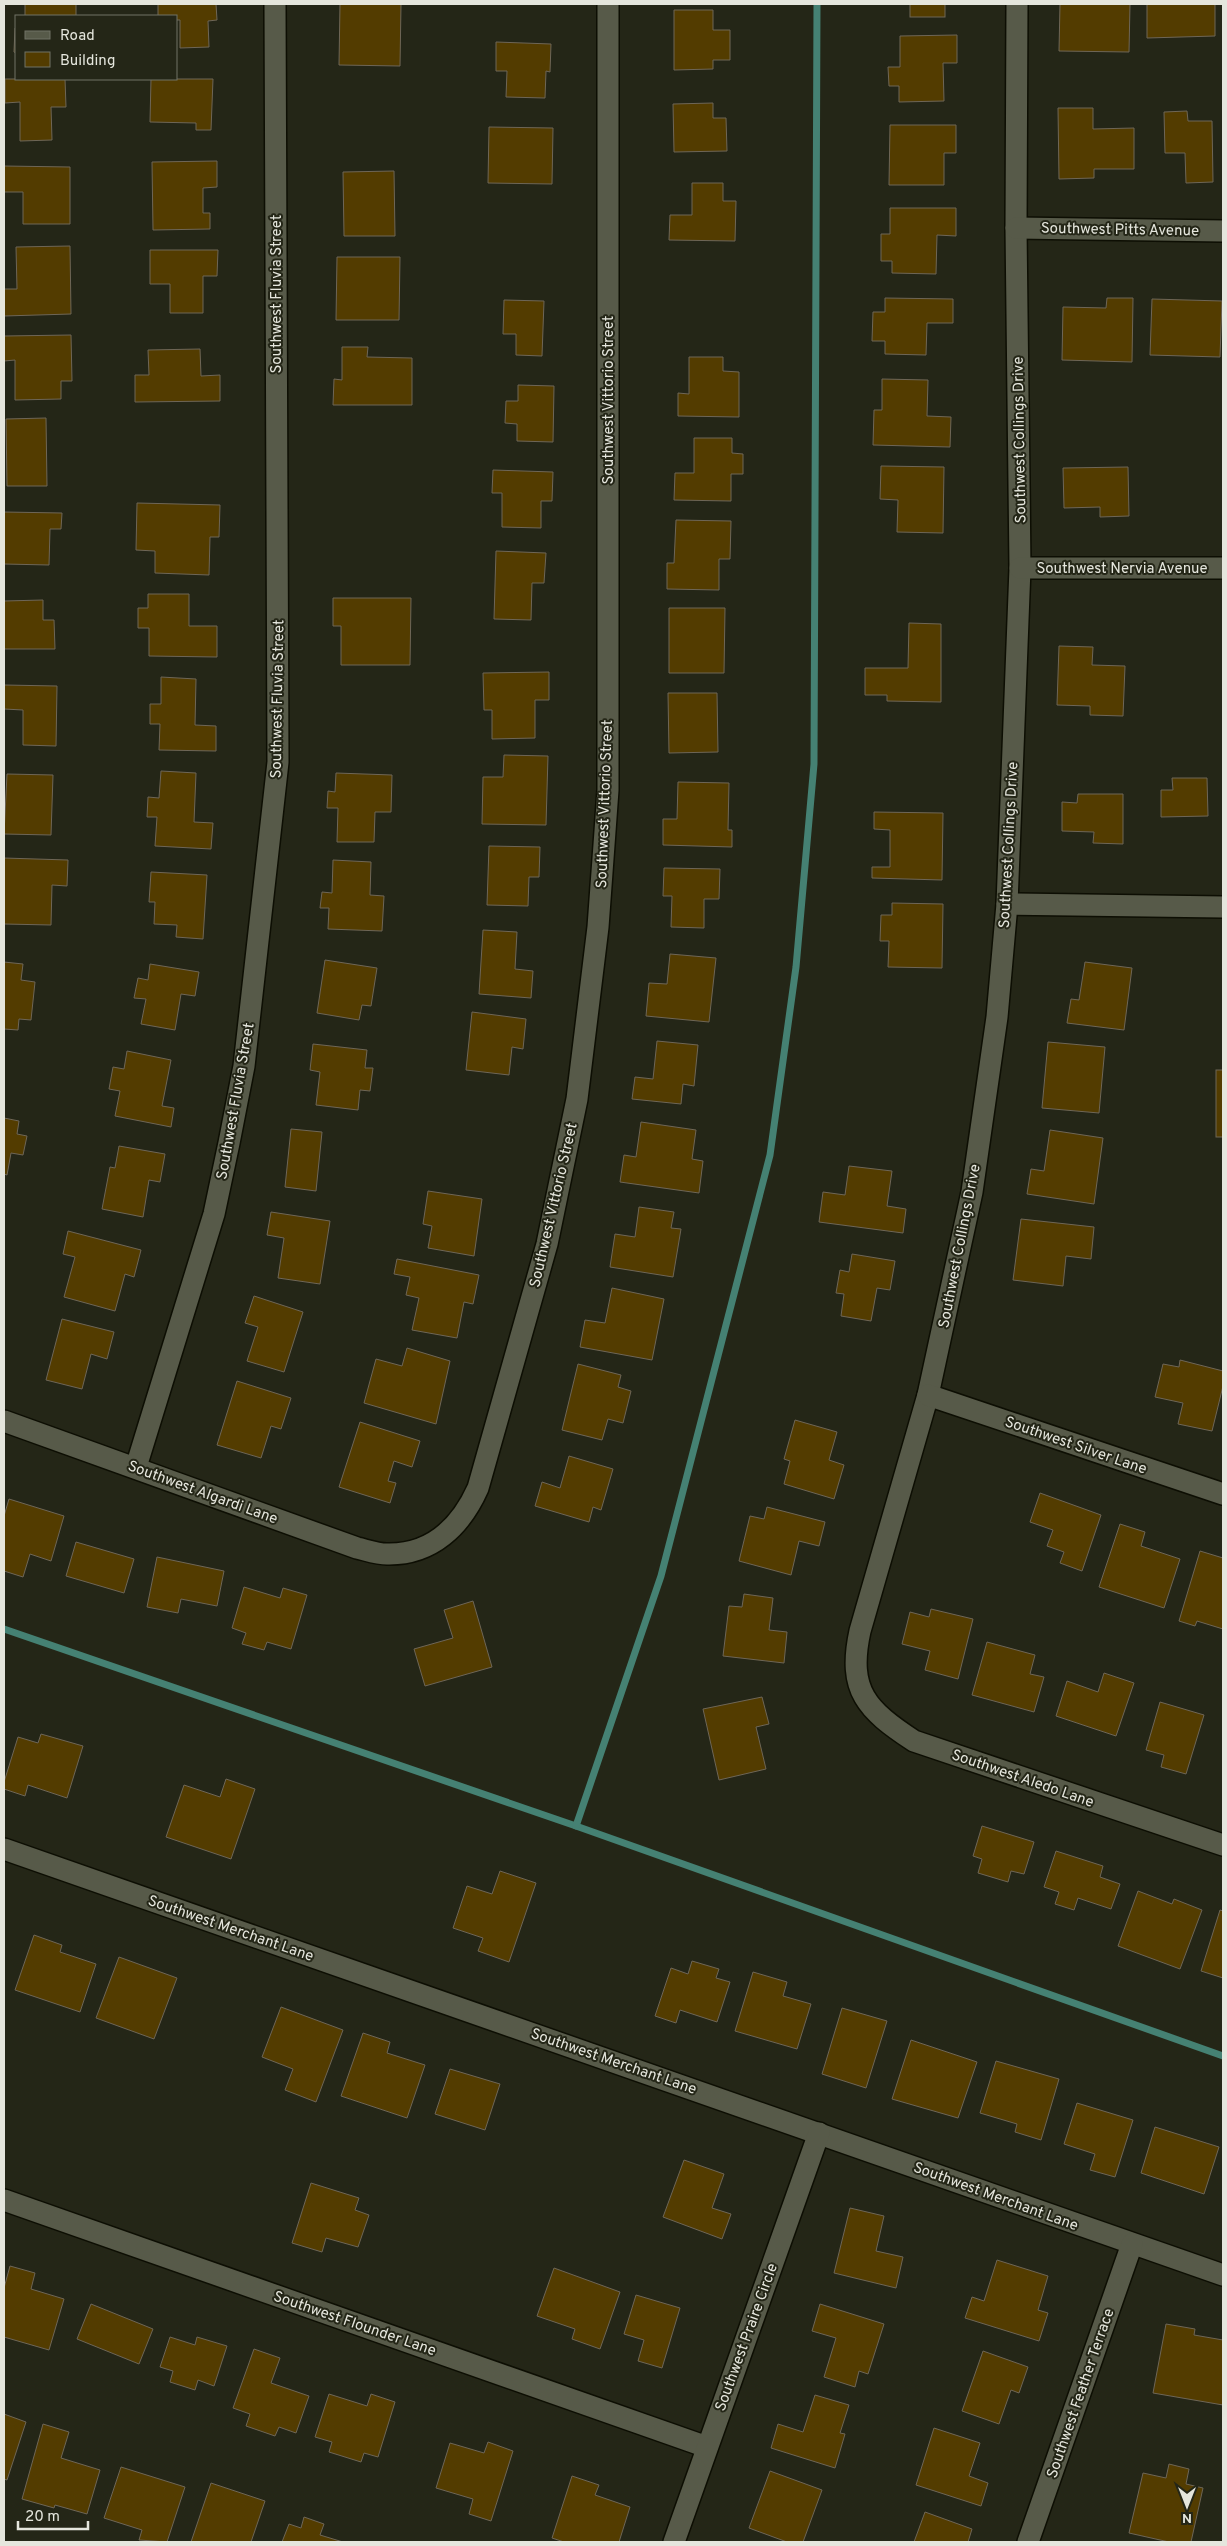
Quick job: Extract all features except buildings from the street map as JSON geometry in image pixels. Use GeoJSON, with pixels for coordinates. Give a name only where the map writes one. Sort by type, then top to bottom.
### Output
{"type":"FeatureCollection","features":[{"type":"Feature","properties":{"kind":"street","name":"Southwest Fluvia Street"},"geometry":{"type":"LineString","coordinates":[[136,1467],[214,1214],[229,1143],[244,1066],[278,762],[275,4]]}},
{"type":"Feature","properties":{"kind":"street","name":"Southwest Vittorio Street"},"geometry":{"type":"LineString","coordinates":[[404,1553],[425,1546],[456,1526],[469,1509],[478,1488],[547,1244],[576,1099],[598,927],[608,790],[608,4]]}},
{"type":"Feature","properties":{"kind":"street","name":"Southwest Collings Drive"},"geometry":{"type":"LineString","coordinates":[[855,1670],[855,1653],[860,1632],[928,1395],[972,1192],[997,1017],[1006,904],[1020,568],[1016,228],[1017,4]]}},
{"type":"Feature","properties":{"kind":"street","name":"Southwest Pitts Avenue"},"geometry":{"type":"LineString","coordinates":[[1016,228],[1223,231]]}},
{"type":"Feature","properties":{"kind":"street","name":"Southwest Nervia Avenue"},"geometry":{"type":"LineString","coordinates":[[1020,568],[1223,568]]}},
{"type":"Feature","properties":{"kind":"street"},"geometry":{"type":"LineString","coordinates":[[1006,904],[1223,907]]}},
{"type":"Feature","properties":{"kind":"street","name":"Southwest Silver Lane"},"geometry":{"type":"LineString","coordinates":[[928,1395],[1223,1494]]}},
{"type":"Feature","properties":{"kind":"street","name":"Southwest Algardi Lane"},"geometry":{"type":"LineString","coordinates":[[4,1421],[357,1548],[386,1554],[404,1553]]}},
{"type":"Feature","properties":{"kind":"street","name":"Southwest Aledo Lane"},"geometry":{"type":"LineString","coordinates":[[855,1670],[867,1702],[878,1716],[914,1741],[1223,1846]]}},
{"type":"Feature","properties":{"kind":"street","name":"Southwest Merchant Lane"},"geometry":{"type":"LineString","coordinates":[[4,1849],[1223,2275]]}},
{"type":"Feature","properties":{"kind":"street","name":"Southwest Praire Circle"},"geometry":{"type":"LineString","coordinates":[[674,2542],[819,2133]]}},
{"type":"Feature","properties":{"kind":"street","name":"Southwest Flounder Lane"},"geometry":{"type":"LineString","coordinates":[[4,2200],[707,2447]]}},
{"type":"Feature","properties":{"kind":"street","name":"Southwest Feather Terrace"},"geometry":{"type":"LineString","coordinates":[[1028,2542],[1132,2244]]}},
{"type":"Feature","properties":{"kind":"waterway"},"geometry":{"type":"LineString","coordinates":[[576,1826],[661,1576],[770,1155],[796,967],[814,764],[817,4]]}},
{"type":"Feature","properties":{"kind":"waterway"},"geometry":{"type":"LineString","coordinates":[[4,1629],[576,1826],[1223,2056]]}}]}
